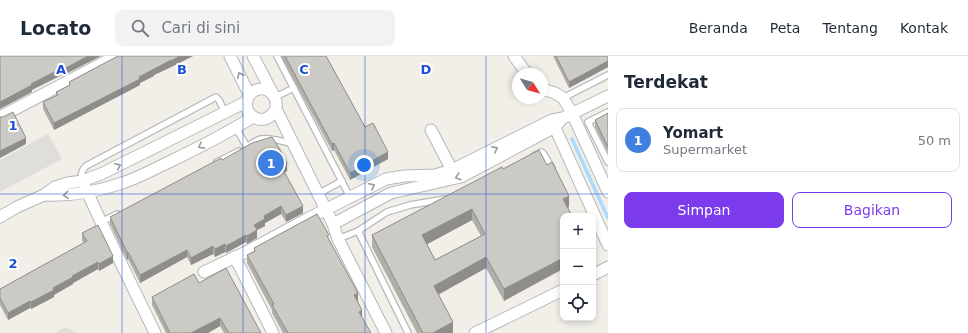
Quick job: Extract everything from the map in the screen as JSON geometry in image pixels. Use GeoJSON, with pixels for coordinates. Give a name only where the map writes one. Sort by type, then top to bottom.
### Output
{"type":"FeatureCollection","features":[{"type":"Feature","properties":{"kind":"street"},"geometry":{"type":"LineString","coordinates":[[0,117],[116,56]]}},
{"type":"Feature","properties":{"kind":"street"},"geometry":{"type":"LineString","coordinates":[[230,56],[248,98],[246,108],[253,117],[260,120],[267,119],[273,115],[277,103],[253,56]]}},
{"type":"Feature","properties":{"kind":"street"},"geometry":{"type":"LineString","coordinates":[[514,56],[523,68]]}},
{"type":"Feature","properties":{"kind":"street"},"geometry":{"type":"LineString","coordinates":[[0,217],[17,207],[44,195],[55,187],[82,181],[109,170],[225,113],[248,98],[256,90],[264,89],[274,95]]}},
{"type":"Feature","properties":{"kind":"street"},"geometry":{"type":"LineString","coordinates":[[548,91],[563,98],[568,116],[583,124],[608,192]]}},
{"type":"Feature","properties":{"kind":"street"},"geometry":{"type":"LineString","coordinates":[[333,224],[391,192],[461,178],[553,124],[608,96]]}},
{"type":"Feature","properties":{"kind":"street"},"geometry":{"type":"LineString","coordinates":[[276,109],[333,224],[338,239],[386,333]]}},
{"type":"Feature","properties":{"kind":"street"},"geometry":{"type":"LineString","coordinates":[[44,195],[58,196],[87,193],[123,183],[197,148],[236,128],[253,117]]}},
{"type":"Feature","properties":{"kind":"street"},"geometry":{"type":"LineString","coordinates":[[204,272],[246,252],[386,179],[404,176],[435,175],[452,170],[553,124]]}},
{"type":"Feature","properties":{"kind":"street"},"geometry":{"type":"LineString","coordinates":[[553,124],[608,245]]}},
{"type":"Feature","properties":{"kind":"street"},"geometry":{"type":"LineString","coordinates":[[431,130],[452,170]]}},
{"type":"Feature","properties":{"kind":"street"},"geometry":{"type":"LineString","coordinates":[[82,181],[155,333]]}},
{"type":"Feature","properties":{"kind":"street"},"geometry":{"type":"LineString","coordinates":[[234,257],[241,268],[273,333]]}},
{"type":"Feature","properties":{"kind":"street"},"geometry":{"type":"LineString","coordinates":[[596,273],[608,267]]}},
{"type":"Feature","properties":{"kind":"street"},"geometry":{"type":"LineString","coordinates":[[475,333],[560,291]]}},
{"type":"Feature","properties":{"kind":"lane"},"geometry":{"type":"LineString","coordinates":[[277,56],[350,197]]}},
{"type":"Feature","properties":{"kind":"lane"},"geometry":{"type":"LineString","coordinates":[[563,98],[608,76]]}},
{"type":"Feature","properties":{"kind":"lane"},"geometry":{"type":"LineString","coordinates":[[274,95],[294,88]]}},
{"type":"Feature","properties":{"kind":"lane"},"geometry":{"type":"LineString","coordinates":[[82,181],[82,170],[86,166],[216,97],[225,113]]}},
{"type":"Feature","properties":{"kind":"lane"},"geometry":{"type":"LineString","coordinates":[[608,112],[583,124],[608,162]]}},
{"type":"Feature","properties":{"kind":"lane"},"geometry":{"type":"LineString","coordinates":[[236,128],[247,147]]}},
{"type":"Feature","properties":{"kind":"lane"},"geometry":{"type":"LineString","coordinates":[[212,165],[263,138],[294,144]]}},
{"type":"Feature","properties":{"kind":"lane"},"geometry":{"type":"LineString","coordinates":[[530,158],[542,153],[552,168]]}},
{"type":"Feature","properties":{"kind":"lane"},"geometry":{"type":"LineString","coordinates":[[318,194],[342,181]]}},
{"type":"Feature","properties":{"kind":"lane"},"geometry":{"type":"LineString","coordinates":[[338,239],[358,231],[387,212],[410,205],[445,199],[452,196]]}},
{"type":"Feature","properties":{"kind":"lane"},"geometry":{"type":"LineString","coordinates":[[101,222],[122,212]]}},
{"type":"Feature","properties":{"kind":"lane"},"geometry":{"type":"LineString","coordinates":[[358,231],[408,333]]}},
{"type":"Feature","properties":{"kind":"shaded area"},"geometry":{"type":"Polygon","coordinates":[[[48,134],[62,159],[0,192],[0,160],[48,134]]]}},
{"type":"Feature","properties":{"kind":"shaded area"},"geometry":{"type":"Polygon","coordinates":[[[66,327],[77,333],[55,333],[66,327]]]}},
{"type":"Feature","properties":{"kind":"building"},"geometry":{"type":"Polygon","coordinates":[[[0,56],[88,56],[31,84],[32,85],[0,102],[0,56]]]}},
{"type":"Feature","properties":{"kind":"building"},"geometry":{"type":"Polygon","coordinates":[[[118,56],[180,56],[139,77],[140,79],[54,123],[43,102],[58,95],[56,92],[70,85],[69,82],[118,56]]]}},
{"type":"Feature","properties":{"kind":"building"},"geometry":{"type":"Polygon","coordinates":[[[285,56],[326,56],[365,127],[373,123],[388,152],[350,173],[334,143],[332,144],[285,56]]]}},
{"type":"Feature","properties":{"kind":"building"},"geometry":{"type":"Polygon","coordinates":[[[556,56],[608,56],[608,61],[569,82],[556,56]]]}},
{"type":"Feature","properties":{"kind":"building"},"geometry":{"type":"Polygon","coordinates":[[[13,112],[26,138],[0,151],[0,117],[13,112]]]}},
{"type":"Feature","properties":{"kind":"building"},"geometry":{"type":"Polygon","coordinates":[[[608,113],[608,147],[595,120],[608,113]]]}},
{"type":"Feature","properties":{"kind":"building"},"geometry":{"type":"Polygon","coordinates":[[[272,137],[287,163],[281,166],[303,206],[286,215],[281,206],[264,216],[265,219],[254,225],[257,230],[247,236],[246,235],[226,246],[225,244],[215,249],[213,246],[191,258],[187,250],[140,275],[110,217],[221,158],[222,160],[252,143],[272,137]]]}},
{"type":"Feature","properties":{"kind":"building"},"geometry":{"type":"Polygon","coordinates":[[[539,150],[547,165],[552,162],[569,196],[563,199],[570,213],[560,213],[560,260],[504,289],[486,257],[434,286],[453,322],[433,333],[423,333],[372,235],[502,167],[503,169],[539,150]],[[472,209],[422,235],[435,260],[485,234],[472,209]]]}},
{"type":"Feature","properties":{"kind":"building"},"geometry":{"type":"Polygon","coordinates":[[[317,214],[329,235],[327,236],[358,293],[354,295],[362,310],[359,312],[371,333],[288,333],[247,255],[255,251],[254,248],[317,214]]]}},
{"type":"Feature","properties":{"kind":"building"},"geometry":{"type":"Polygon","coordinates":[[[98,225],[113,256],[72,276],[73,277],[53,288],[54,290],[8,313],[0,298],[0,289],[87,241],[82,233],[98,225]]]}},
{"type":"Feature","properties":{"kind":"building"},"geometry":{"type":"Polygon","coordinates":[[[226,268],[261,333],[229,333],[220,318],[191,333],[170,333],[152,297],[194,274],[199,283],[226,268]]]}},
{"type":"Feature","properties":{"kind":"waterway"},"geometry":{"type":"LineString","coordinates":[[572,139],[608,218]]}},
{"type":"Feature","properties":{"kind":"place","name":"Yomart"},"geometry":{"type":"Point","coordinates":[271,163]}}]}
